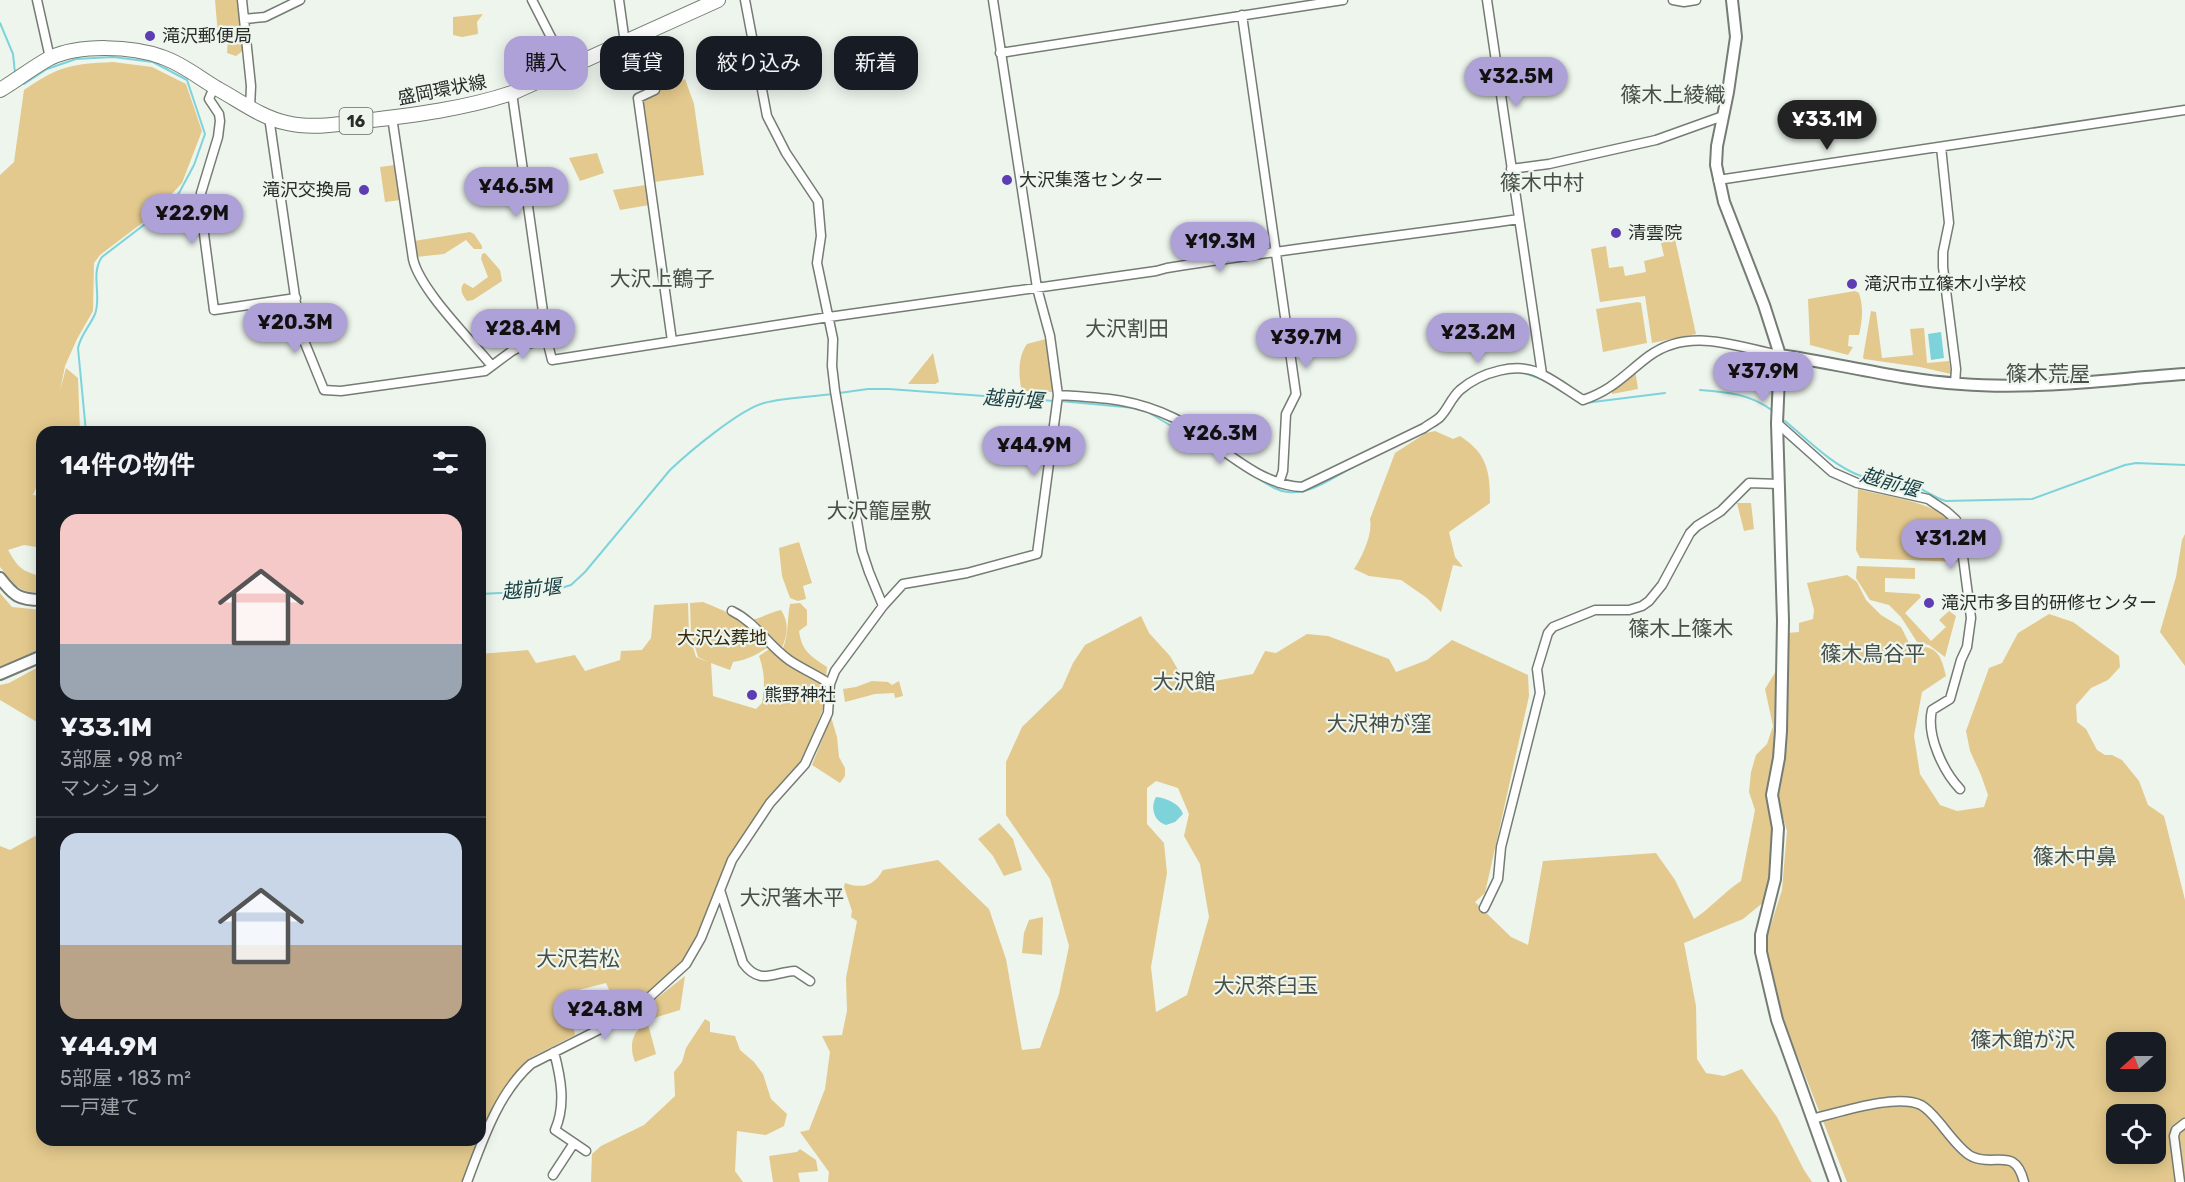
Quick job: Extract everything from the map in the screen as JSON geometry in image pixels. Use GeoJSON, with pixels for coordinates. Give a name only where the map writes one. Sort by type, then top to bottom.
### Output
{"type":"FeatureCollection","features":[{"type":"Feature","properties":{"kind":"main road","name":"盛岡環状線"},"geometry":{"type":"LineString","coordinates":[[640,36],[718,0]]}},
{"type":"Feature","properties":{"kind":"main road","name":"盛岡環状線"},"geometry":{"type":"LineString","coordinates":[[0,90],[50,58],[79,50],[136,50],[162,57],[184,67],[250,108],[287,124],[314,126],[392,117],[476,103],[519,90]]}},
{"type":"Feature","properties":{"kind":"street"},"geometry":{"type":"LineString","coordinates":[[37,0],[50,58]]}},
{"type":"Feature","properties":{"kind":"street"},"geometry":{"type":"LineString","coordinates":[[242,0],[251,86],[250,108]]}},
{"type":"Feature","properties":{"kind":"street"},"geometry":{"type":"LineString","coordinates":[[244,20],[265,17],[300,0]]}},
{"type":"Feature","properties":{"kind":"street"},"geometry":{"type":"LineString","coordinates":[[532,0],[550,36]]}},
{"type":"Feature","properties":{"kind":"street"},"geometry":{"type":"LineString","coordinates":[[619,0],[630,36]]}},
{"type":"Feature","properties":{"kind":"street"},"geometry":{"type":"LineString","coordinates":[[745,0],[767,116],[786,153],[818,201],[821,236],[818,263],[833,339],[832,366],[836,393],[862,550],[868,572],[884,606]]}},
{"type":"Feature","properties":{"kind":"street"},"geometry":{"type":"LineString","coordinates":[[486,1135],[520,1074],[531,1064],[632,1013],[686,964],[701,938],[732,860],[770,803],[805,764],[828,713],[830,684],[836,670],[903,584],[968,573],[1037,554],[1057,399],[1050,336],[1037,288],[993,0]]}},
{"type":"Feature","properties":{"kind":"street"},"geometry":{"type":"LineString","coordinates":[[1000,52],[1343,0]]}},
{"type":"Feature","properties":{"kind":"street"},"geometry":{"type":"LineString","coordinates":[[1487,0],[1542,374]]}},
{"type":"Feature","properties":{"kind":"street"},"geometry":{"type":"LineString","coordinates":[[1674,0],[1696,0]]}},
{"type":"Feature","properties":{"kind":"street"},"geometry":{"type":"LineString","coordinates":[[1732,0],[1736,37],[1717,146],[1718,180],[1724,202],[1774,330],[1780,355],[1777,423],[1783,621],[1781,731],[1772,795],[1778,828],[1775,879],[1761,935],[1761,952],[1777,1020],[1834,1182]]}},
{"type":"Feature","properties":{"kind":"street"},"geometry":{"type":"LineString","coordinates":[[1242,15],[1296,394],[1286,414],[1279,483]]}},
{"type":"Feature","properties":{"kind":"street"},"geometry":{"type":"LineString","coordinates":[[214,87],[209,99],[219,114],[220,121],[201,193],[201,211],[214,310],[296,298]]}},
{"type":"Feature","properties":{"kind":"street"},"geometry":{"type":"LineString","coordinates":[[655,90],[638,98],[672,341]]}},
{"type":"Feature","properties":{"kind":"street"},"geometry":{"type":"LineString","coordinates":[[512,93],[547,339],[552,360],[829,317],[1156,272],[1167,268],[1277,250],[1400,237],[1519,219]]}},
{"type":"Feature","properties":{"kind":"street"},"geometry":{"type":"LineString","coordinates":[[1718,180],[2185,110]]}},
{"type":"Feature","properties":{"kind":"street"},"geometry":{"type":"LineString","coordinates":[[1511,169],[1550,164],[1656,140],[1723,116]]}},
{"type":"Feature","properties":{"kind":"street"},"geometry":{"type":"LineString","coordinates":[[270,117],[300,331],[324,390],[341,391],[485,371],[512,351],[526,344],[547,339]]}},
{"type":"Feature","properties":{"kind":"street"},"geometry":{"type":"LineString","coordinates":[[392,117],[416,270],[431,293],[492,366]]}},
{"type":"Feature","properties":{"kind":"street"},"geometry":{"type":"LineString","coordinates":[[1941,147],[1949,223],[1943,252],[1943,267],[1956,369],[1955,384]]}},
{"type":"Feature","properties":{"kind":"street"},"geometry":{"type":"LineString","coordinates":[[1057,399],[1124,400],[1147,406],[1177,420],[1235,459],[1279,483],[1302,487],[1424,428],[1440,417],[1457,393],[1479,378],[1506,369],[1522,369],[1542,374],[1583,400],[1603,393],[1661,349],[1685,341],[1701,339],[1730,343],[1881,374],[1955,384],[2035,385],[2185,374]]}},
{"type":"Feature","properties":{"kind":"street"},"geometry":{"type":"LineString","coordinates":[[1777,423],[1832,472],[1857,483],[1928,499],[1947,511],[1956,520],[1960,534],[1971,618],[1970,628],[1967,647],[1950,699],[1932,710],[1930,715],[1941,765],[1960,789]]}},
{"type":"Feature","properties":{"kind":"street"},"geometry":{"type":"LineString","coordinates":[[1484,908],[1498,879],[1501,847],[1540,693],[1538,669],[1548,633],[1553,627],[1595,610],[1629,610],[1642,606],[1662,585],[1683,543],[1697,526],[1721,510],[1749,483],[1779,484]]}},
{"type":"Feature","properties":{"kind":"street"},"geometry":{"type":"LineString","coordinates":[[0,578],[16,596],[26,600],[36,600]]}},
{"type":"Feature","properties":{"kind":"street"},"geometry":{"type":"LineString","coordinates":[[732,611],[746,618],[768,642],[791,661],[830,684]]}},
{"type":"Feature","properties":{"kind":"street"},"geometry":{"type":"LineString","coordinates":[[0,674],[36,659]]}},
{"type":"Feature","properties":{"kind":"street"},"geometry":{"type":"LineString","coordinates":[[720,889],[743,963],[749,972],[768,977],[795,971],[810,981]]}},
{"type":"Feature","properties":{"kind":"street"},"geometry":{"type":"LineString","coordinates":[[554,1052],[562,1092],[561,1114],[555,1130],[586,1151]]}},
{"type":"Feature","properties":{"kind":"street"},"geometry":{"type":"LineString","coordinates":[[1812,1119],[1889,1102],[1920,1105],[1931,1112],[1967,1155],[1977,1159],[2004,1159],[2013,1162],[2020,1167],[2024,1182]]}},
{"type":"Feature","properties":{"kind":"street"},"geometry":{"type":"LineString","coordinates":[[2180,1182],[2174,1136],[2176,1130],[2185,1123]]}},
{"type":"Feature","properties":{"kind":"street"},"geometry":{"type":"LineString","coordinates":[[553,1175],[574,1143]]}},
{"type":"Feature","properties":{"kind":"street"},"geometry":{"type":"LineString","coordinates":[[467,1182],[481,1146]]}},
{"type":"Feature","properties":{"kind":"green space"},"geometry":{"type":"Polygon","coordinates":[[[215,0],[238,0],[244,50],[236,56],[227,53],[228,38],[218,35],[215,0]]]}},
{"type":"Feature","properties":{"kind":"green space"},"geometry":{"type":"Polygon","coordinates":[[[483,14],[477,22],[478,34],[462,37],[453,35],[453,17],[483,14]]]}},
{"type":"Feature","properties":{"kind":"green space"},"geometry":{"type":"Polygon","coordinates":[[[113,62],[152,67],[186,84],[202,131],[182,183],[150,217],[100,255],[94,263],[93,311],[65,366],[60,391],[66,368],[78,378],[80,426],[36,426],[36,487],[33,495],[36,495],[36,547],[24,545],[8,550],[21,568],[36,575],[36,593],[34,593],[17,586],[0,567],[0,175],[14,162],[24,90],[56,71],[86,64],[113,62]]]}},
{"type":"Feature","properties":{"kind":"green space"},"geometry":{"type":"Polygon","coordinates":[[[684,79],[694,104],[704,175],[654,182],[641,99],[661,90],[684,90],[684,79]]]}},
{"type":"Feature","properties":{"kind":"green space"},"geometry":{"type":"Polygon","coordinates":[[[597,153],[604,173],[580,181],[569,158],[597,153]]]}},
{"type":"Feature","properties":{"kind":"green space"},"geometry":{"type":"Polygon","coordinates":[[[395,165],[400,200],[385,202],[380,167],[395,165]]]}},
{"type":"Feature","properties":{"kind":"green space"},"geometry":{"type":"Polygon","coordinates":[[[646,185],[649,205],[620,210],[613,190],[646,185]]]}},
{"type":"Feature","properties":{"kind":"green space"},"geometry":{"type":"Polygon","coordinates":[[[1673,230],[1696,334],[1652,343],[1645,296],[1600,302],[1591,249],[1606,246],[1609,268],[1623,266],[1625,276],[1646,272],[1644,261],[1664,256],[1661,243],[1665,242],[1663,231],[1673,230]]]}},
{"type":"Feature","properties":{"kind":"green space"},"geometry":{"type":"Polygon","coordinates":[[[470,232],[474,234],[482,249],[474,249],[466,240],[444,254],[416,257],[414,241],[470,232]]]}},
{"type":"Feature","properties":{"kind":"green space"},"geometry":{"type":"Polygon","coordinates":[[[485,253],[500,270],[502,281],[473,300],[467,301],[462,292],[464,283],[473,288],[488,277],[481,259],[482,254],[485,253]]]}},
{"type":"Feature","properties":{"kind":"green space"},"geometry":{"type":"Polygon","coordinates":[[[1855,291],[1859,293],[1861,299],[1862,320],[1859,335],[1849,335],[1848,346],[1853,347],[1848,355],[1810,345],[1808,299],[1855,291]]]}},
{"type":"Feature","properties":{"kind":"green space"},"geometry":{"type":"Polygon","coordinates":[[[1641,303],[1647,343],[1603,352],[1596,309],[1641,303]]]}},
{"type":"Feature","properties":{"kind":"green space"},"geometry":{"type":"Polygon","coordinates":[[[1871,311],[1876,312],[1882,358],[1913,355],[1910,329],[1924,328],[1927,363],[1949,361],[1951,374],[1864,359],[1871,311]]]}},
{"type":"Feature","properties":{"kind":"green space"},"geometry":{"type":"Polygon","coordinates":[[[1048,340],[1053,383],[1052,392],[1022,391],[1020,366],[1024,349],[1027,344],[1048,340]]]}},
{"type":"Feature","properties":{"kind":"green space"},"geometry":{"type":"Polygon","coordinates":[[[933,353],[939,382],[908,384],[933,353]]]}},
{"type":"Feature","properties":{"kind":"green space"},"geometry":{"type":"Polygon","coordinates":[[[1635,369],[1638,389],[1612,394],[1611,390],[1635,369]]]}},
{"type":"Feature","properties":{"kind":"green space"},"geometry":{"type":"Polygon","coordinates":[[[1435,431],[1453,439],[1460,436],[1476,450],[1486,465],[1490,492],[1490,503],[1449,532],[1455,557],[1463,567],[1453,565],[1441,612],[1427,598],[1401,580],[1369,576],[1354,569],[1366,545],[1371,525],[1370,519],[1395,453],[1426,433],[1435,431]]]}},
{"type":"Feature","properties":{"kind":"green space"},"geometry":{"type":"Polygon","coordinates":[[[1858,489],[1927,506],[1940,512],[1955,529],[1958,562],[1860,558],[1856,550],[1858,489]]]}},
{"type":"Feature","properties":{"kind":"green space"},"geometry":{"type":"Polygon","coordinates":[[[1737,503],[1751,503],[1754,529],[1744,531],[1737,503]]]}},
{"type":"Feature","properties":{"kind":"green space"},"geometry":{"type":"Polygon","coordinates":[[[2185,534],[2185,666],[2160,632],[2176,577],[2185,534]]]}},
{"type":"Feature","properties":{"kind":"green space"},"geometry":{"type":"Polygon","coordinates":[[[799,542],[812,583],[803,586],[806,599],[798,601],[790,598],[782,576],[779,548],[799,542]]]}},
{"type":"Feature","properties":{"kind":"green space"},"geometry":{"type":"Polygon","coordinates":[[[1857,566],[1915,568],[1915,579],[1885,578],[1885,592],[1919,594],[1921,597],[1905,613],[1931,641],[1946,627],[1939,620],[1949,611],[1956,616],[1945,657],[1929,645],[1917,642],[1901,617],[1889,605],[1870,600],[1856,578],[1857,566]]]}},
{"type":"Feature","properties":{"kind":"green space"},"geometry":{"type":"Polygon","coordinates":[[[1847,575],[1857,582],[1866,600],[1881,615],[1901,627],[1910,645],[1932,649],[1939,656],[1946,676],[1922,692],[1914,736],[1920,774],[1940,805],[1957,811],[1984,807],[1988,795],[1970,751],[1966,731],[1989,668],[2002,663],[2018,633],[2049,614],[2073,622],[2119,656],[2120,667],[2108,680],[2091,688],[2076,705],[2077,722],[2086,729],[2097,750],[2122,760],[2139,781],[2148,805],[2164,816],[2185,900],[2185,1182],[1847,1182],[1782,1017],[1767,952],[1768,934],[1782,890],[1787,831],[1777,797],[1787,633],[1799,632],[1799,623],[1813,619],[1814,610],[1807,583],[1847,575]]]}},
{"type":"Feature","properties":{"kind":"green space"},"geometry":{"type":"Polygon","coordinates":[[[0,593],[12,607],[36,609],[36,657],[32,662],[0,673],[0,593]]]}},
{"type":"Feature","properties":{"kind":"green space","name":"大沢公葬地"},"geometry":{"type":"Polygon","coordinates":[[[703,602],[748,620],[781,610],[787,629],[790,604],[800,603],[807,610],[807,625],[799,631],[802,644],[812,656],[827,667],[823,709],[802,761],[768,799],[730,856],[698,935],[683,960],[630,1009],[627,1004],[617,1008],[606,983],[567,993],[575,1035],[528,1059],[510,1079],[486,1125],[486,654],[528,650],[536,663],[575,655],[585,671],[620,660],[621,651],[642,650],[651,638],[654,605],[688,603],[689,634],[696,657],[708,662],[698,657],[691,634],[690,603],[703,602]],[[785,640],[782,647],[770,647],[748,658],[733,662],[730,670],[711,663],[713,696],[756,709],[762,703],[764,690],[759,656],[768,650],[783,648],[785,640]]]}},
{"type":"Feature","properties":{"kind":"green space"},"geometry":{"type":"Polygon","coordinates":[[[1141,616],[1149,633],[1170,656],[1191,692],[1209,682],[1253,674],[1265,651],[1276,653],[1307,634],[1328,636],[1389,659],[1396,672],[1427,660],[1452,640],[1528,675],[1529,696],[1485,893],[1475,902],[1511,937],[1528,945],[1543,861],[1656,853],[1675,880],[1694,919],[1741,881],[1755,810],[1749,792],[1751,772],[1756,755],[1767,744],[1773,726],[1765,689],[1776,671],[1778,731],[1775,828],[1773,860],[1765,901],[1743,919],[1684,943],[1696,1006],[1697,1059],[1706,1073],[1724,1076],[1742,1069],[1777,1117],[1812,1182],[828,1182],[829,1172],[800,1132],[809,1130],[825,1089],[830,1052],[822,1036],[842,1035],[847,1011],[846,978],[857,921],[851,917],[852,911],[844,887],[845,883],[863,886],[876,880],[883,870],[938,860],[989,909],[1006,959],[1022,1050],[1040,1048],[1059,994],[1069,946],[1050,879],[1006,815],[1006,762],[1022,727],[1062,688],[1073,663],[1085,645],[1141,616]],[[1156,781],[1147,788],[1147,824],[1164,843],[1167,873],[1151,967],[1156,1012],[1187,995],[1209,917],[1200,864],[1184,836],[1189,814],[1178,788],[1156,781]]]}},
{"type":"Feature","properties":{"kind":"green space"},"geometry":{"type":"Polygon","coordinates":[[[36,668],[36,721],[0,700],[0,685],[9,683],[36,668]]]}},
{"type":"Feature","properties":{"kind":"green space"},"geometry":{"type":"Polygon","coordinates":[[[872,681],[888,682],[892,685],[899,681],[903,696],[895,698],[894,693],[875,694],[845,702],[843,689],[872,681]]]}},
{"type":"Feature","properties":{"kind":"green space"},"geometry":{"type":"Polygon","coordinates":[[[831,717],[837,737],[839,757],[845,768],[845,776],[840,783],[812,765],[831,717]]]}},
{"type":"Feature","properties":{"kind":"green space"},"geometry":{"type":"Polygon","coordinates":[[[999,823],[1013,839],[1022,870],[1004,876],[993,856],[978,839],[999,823]]]}},
{"type":"Feature","properties":{"kind":"green space"},"geometry":{"type":"Polygon","coordinates":[[[36,836],[36,1146],[477,1146],[464,1182],[0,1182],[0,846],[10,850],[36,836]]]}},
{"type":"Feature","properties":{"kind":"green space"},"geometry":{"type":"Polygon","coordinates":[[[1043,917],[1042,955],[1022,953],[1024,933],[1029,920],[1043,917]]]}},
{"type":"Feature","properties":{"kind":"green space"},"geometry":{"type":"Polygon","coordinates":[[[685,976],[680,1010],[657,1017],[640,1027],[638,1013],[685,976]]]}},
{"type":"Feature","properties":{"kind":"green space"},"geometry":{"type":"Polygon","coordinates":[[[705,1019],[710,1022],[710,1032],[735,1036],[740,1050],[754,1062],[763,1074],[771,1099],[787,1114],[784,1126],[766,1135],[737,1131],[735,1171],[743,1182],[591,1182],[592,1154],[601,1146],[644,1125],[675,1096],[674,1072],[682,1062],[686,1048],[705,1019]]]}},
{"type":"Feature","properties":{"kind":"green space"},"geometry":{"type":"Polygon","coordinates":[[[648,1024],[656,1054],[635,1062],[632,1051],[633,1040],[638,1030],[648,1024]]]}},
{"type":"Feature","properties":{"kind":"green space"},"geometry":{"type":"Polygon","coordinates":[[[800,1149],[816,1160],[818,1171],[798,1173],[800,1182],[773,1182],[769,1156],[797,1152],[800,1149]]]}},
{"type":"Feature","properties":{"kind":"water"},"geometry":{"type":"Polygon","coordinates":[[[1941,332],[1944,358],[1931,360],[1928,334],[1941,332]]]}},
{"type":"Feature","properties":{"kind":"water"},"geometry":{"type":"Polygon","coordinates":[[[1156,797],[1172,802],[1183,814],[1175,822],[1166,825],[1162,823],[1154,814],[1153,805],[1156,797]]]}},
{"type":"Feature","properties":{"kind":"waterway","name":"越前堰"},"geometry":{"type":"LineString","coordinates":[[0,23],[13,54],[15,73]]}},
{"type":"Feature","properties":{"kind":"waterway","name":"越前堰"},"geometry":{"type":"LineString","coordinates":[[22,82],[24,84],[47,69],[76,59],[113,57],[153,62],[187,80],[205,134],[194,165],[179,193],[166,208],[102,257],[99,264],[96,278],[97,307],[78,348],[85,426]]}},
{"type":"Feature","properties":{"kind":"waterway","name":"越前堰"},"geometry":{"type":"LineString","coordinates":[[1524,373],[1541,379],[1562,391]]}},
{"type":"Feature","properties":{"kind":"waterway","name":"越前堰"},"geometry":{"type":"LineString","coordinates":[[839,393],[889,389],[1054,401]]}},
{"type":"Feature","properties":{"kind":"waterway"},"geometry":{"type":"LineString","coordinates":[[1700,390],[1747,397],[1773,411]]}},
{"type":"Feature","properties":{"kind":"waterway","name":"越前堰"},"geometry":{"type":"LineString","coordinates":[[1454,404],[1463,393]]}},
{"type":"Feature","properties":{"kind":"waterway","name":"越前堰"},"geometry":{"type":"LineString","coordinates":[[1585,403],[1665,393]]}},
{"type":"Feature","properties":{"kind":"waterway","name":"越前堰"},"geometry":{"type":"LineString","coordinates":[[486,594],[555,590],[571,585],[585,572],[670,470],[715,432],[741,414],[764,403],[833,394]]}},
{"type":"Feature","properties":{"kind":"waterway","name":"越前堰"},"geometry":{"type":"LineString","coordinates":[[1060,401],[1135,408]]}},
{"type":"Feature","properties":{"kind":"waterway","name":"越前堰"},"geometry":{"type":"LineString","coordinates":[[1146,411],[1234,463]]}},
{"type":"Feature","properties":{"kind":"waterway","name":"越前堰"},"geometry":{"type":"LineString","coordinates":[[1785,421],[1821,452],[1851,472],[1868,478],[1916,487],[1946,501],[2032,499],[2125,465],[2136,463],[2185,465]]}},
{"type":"Feature","properties":{"kind":"waterway","name":"越前堰"},"geometry":{"type":"LineString","coordinates":[[1254,476],[1279,490],[1296,492],[1313,488],[1353,467]]}},
{"type":"Feature","properties":{"kind":"place","name":"滝沢郵便局"},"geometry":{"type":"Point","coordinates":[150,36]}},
{"type":"Feature","properties":{"kind":"place","name":"大沢集落センター"},"geometry":{"type":"Point","coordinates":[1007,180]}},
{"type":"Feature","properties":{"kind":"place","name":"滝沢交換局"},"geometry":{"type":"Point","coordinates":[364,190]}},
{"type":"Feature","properties":{"kind":"place","name":"清雲院"},"geometry":{"type":"Point","coordinates":[1616,233]}},
{"type":"Feature","properties":{"kind":"place","name":"滝沢市立篠木小学校"},"geometry":{"type":"Point","coordinates":[1852,284]}},
{"type":"Feature","properties":{"kind":"place","name":"滝沢市多目的研修センター"},"geometry":{"type":"Point","coordinates":[1929,603]}},
{"type":"Feature","properties":{"kind":"place","name":"熊野神社"},"geometry":{"type":"Point","coordinates":[752,695]}},
{"type":"Feature","properties":{"kind":"district","name":"篠木上綾織"},"geometry":{"type":"Point","coordinates":[1673,95]}},
{"type":"Feature","properties":{"kind":"district","name":"篠木中村"},"geometry":{"type":"Point","coordinates":[1542,183]}},
{"type":"Feature","properties":{"kind":"district","name":"大沢上鶴子"},"geometry":{"type":"Point","coordinates":[662,279]}},
{"type":"Feature","properties":{"kind":"district","name":"大沢割田"},"geometry":{"type":"Point","coordinates":[1127,329]}},
{"type":"Feature","properties":{"kind":"district","name":"篠木荒屋"},"geometry":{"type":"Point","coordinates":[2048,374]}},
{"type":"Feature","properties":{"kind":"district","name":"大沢籠屋敷"},"geometry":{"type":"Point","coordinates":[879,511]}},
{"type":"Feature","properties":{"kind":"district","name":"篠木上篠木"},"geometry":{"type":"Point","coordinates":[1681,629]}},
{"type":"Feature","properties":{"kind":"district","name":"篠木鳥谷平"},"geometry":{"type":"Point","coordinates":[1873,654]}},
{"type":"Feature","properties":{"kind":"district","name":"大沢館"},"geometry":{"type":"Point","coordinates":[1184,682]}},
{"type":"Feature","properties":{"kind":"district","name":"大沢神が窪"},"geometry":{"type":"Point","coordinates":[1379,724]}},
{"type":"Feature","properties":{"kind":"district","name":"篠木中鼻"},"geometry":{"type":"Point","coordinates":[2075,857]}},
{"type":"Feature","properties":{"kind":"district","name":"大沢箸木平"},"geometry":{"type":"Point","coordinates":[792,898]}},
{"type":"Feature","properties":{"kind":"district","name":"大沢若松"},"geometry":{"type":"Point","coordinates":[578,959]}},
{"type":"Feature","properties":{"kind":"district","name":"大沢茶臼玉"},"geometry":{"type":"Point","coordinates":[1266,986]}},
{"type":"Feature","properties":{"kind":"district","name":"篠木館が沢"},"geometry":{"type":"Point","coordinates":[2023,1040]}}]}
